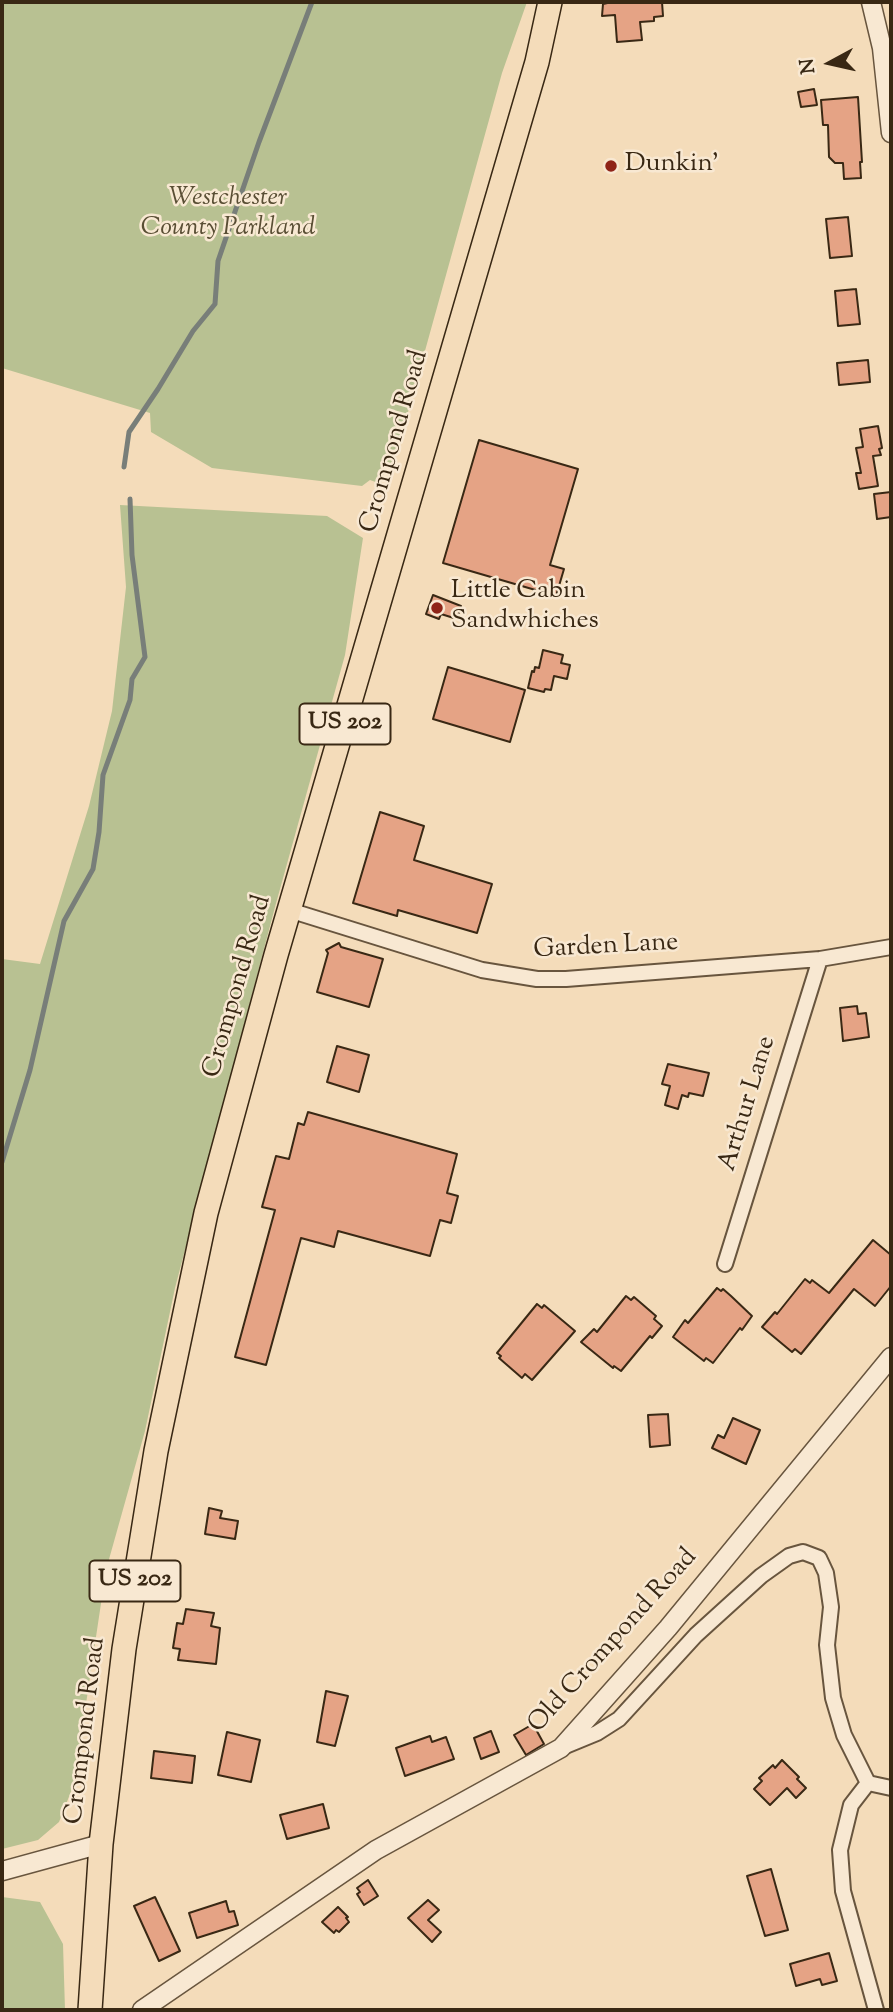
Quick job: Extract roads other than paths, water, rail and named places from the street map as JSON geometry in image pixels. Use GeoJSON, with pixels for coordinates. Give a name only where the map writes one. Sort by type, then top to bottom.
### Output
{"type":"FeatureCollection","features":[{"type":"Feature","properties":{"kind":"highway","name":"Crompond Road"},"geometry":{"type":"LineString","coordinates":[[90,2010],[101,1844],[126,1637],[172,1368],[219,1161],[289,910],[537,62],[550,2]]}},
{"type":"Feature","properties":{"kind":"street"},"geometry":{"type":"LineString","coordinates":[[871,2],[882,48],[891,133]]}},
{"type":"Feature","properties":{"kind":"street","name":"Garden Lane"},"geometry":{"type":"LineString","coordinates":[[289,910],[482,970],[537,979],[820,959],[891,947]]}},
{"type":"Feature","properties":{"kind":"street","name":"Arthur Lane"},"geometry":{"type":"LineString","coordinates":[[725,1264],[820,959]]}},
{"type":"Feature","properties":{"kind":"street","name":"Old Crompond Road"},"geometry":{"type":"LineString","coordinates":[[142,2010],[376,1850],[561,1748],[668,1628],[891,1356]]}},
{"type":"Feature","properties":{"kind":"street"},"geometry":{"type":"LineString","coordinates":[[561,1748],[597,1733],[619,1719],[696,1635],[752,1584],[775,1564],[803,1552],[819,1558],[826,1573],[831,1607],[827,1645],[834,1698],[844,1735],[868,1783]]}},
{"type":"Feature","properties":{"kind":"street"},"geometry":{"type":"LineString","coordinates":[[868,1783],[891,1788]]}},
{"type":"Feature","properties":{"kind":"street"},"geometry":{"type":"LineString","coordinates":[[868,1783],[851,1805],[840,1850],[844,1891],[876,2010]]}},
{"type":"Feature","properties":{"kind":"street"},"geometry":{"type":"LineString","coordinates":[[2,1871],[101,1844]]}},
{"type":"Feature","properties":{"kind":"waterway"},"geometry":{"type":"LineString","coordinates":[[124,467],[129,432],[193,331],[215,304],[218,261],[312,2]]}},
{"type":"Feature","properties":{"kind":"waterway"},"geometry":{"type":"LineString","coordinates":[[2,1162],[30,1070],[64,921],[93,869],[103,775],[130,700],[132,679],[145,657],[132,555],[130,499]]}},
{"type":"Feature","properties":{"kind":"place","name":"Dunkin'"},"geometry":{"type":"Point","coordinates":[611,166]}},
{"type":"Feature","properties":{"kind":"place","name":"Little Cabin Sandwhiches"},"geometry":{"type":"Point","coordinates":[437,608]}},
{"type":"Feature","properties":{"kind":"park label","name":"Westchester County Parkland"},"geometry":{"type":"Point","coordinates":[228,215]}}]}
